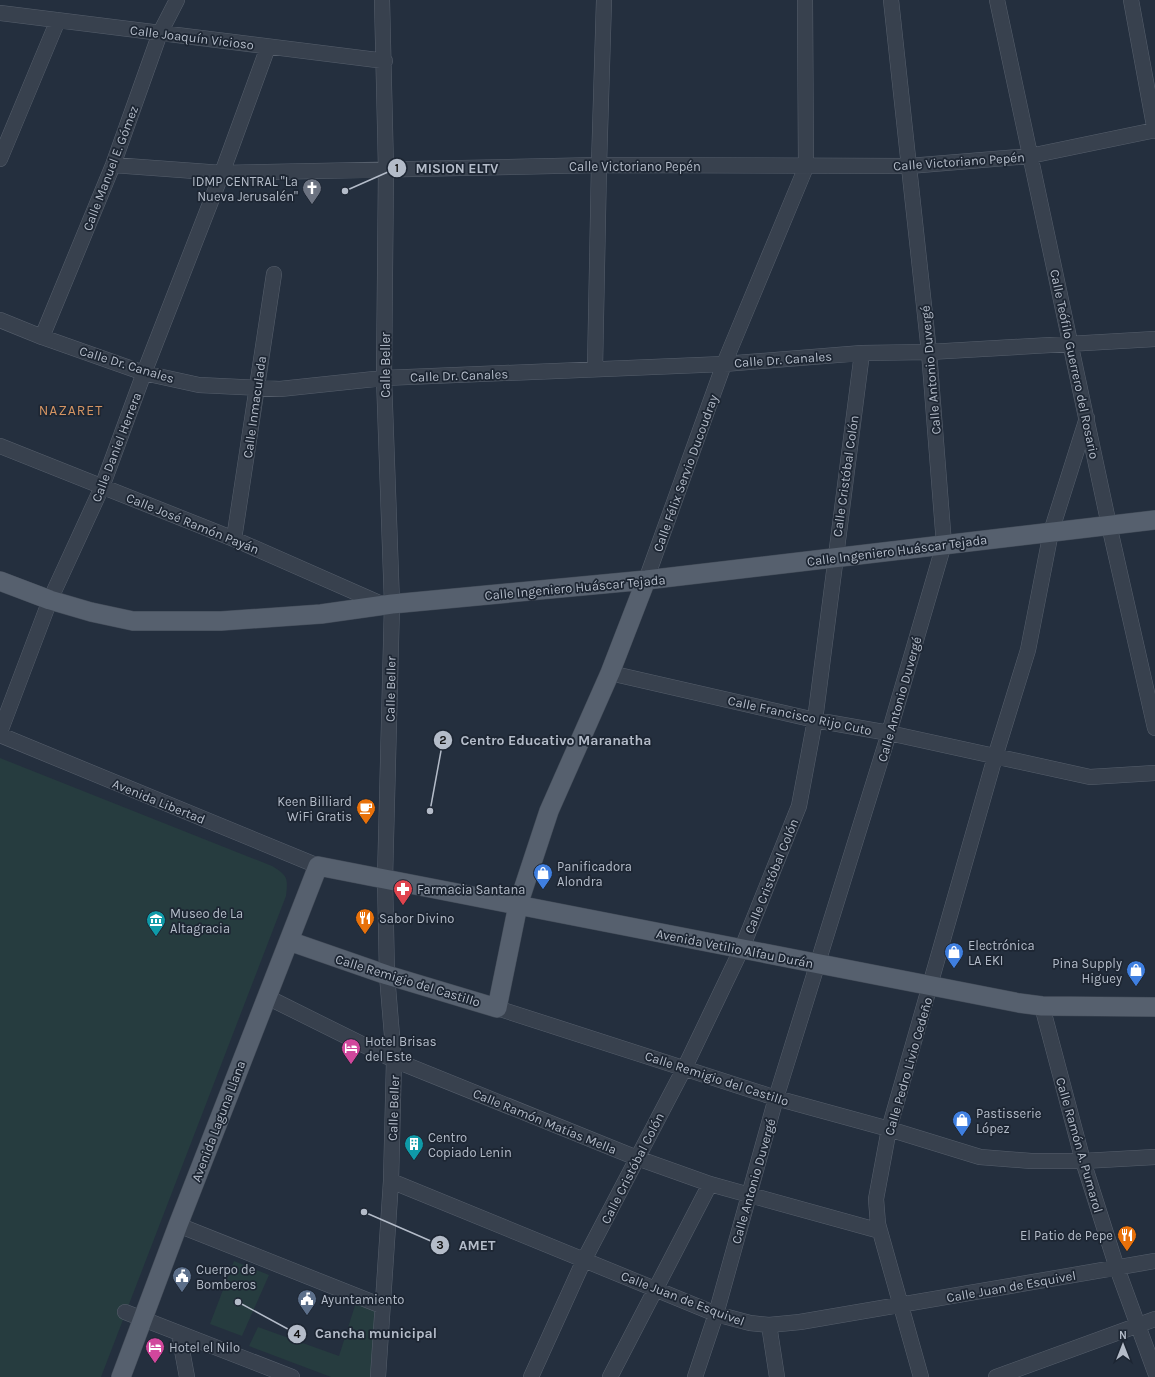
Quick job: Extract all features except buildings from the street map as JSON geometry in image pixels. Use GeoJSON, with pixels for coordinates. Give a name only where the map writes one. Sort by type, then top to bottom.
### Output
{"type":"FeatureCollection","features":[{"type":"Feature","properties":{"kind":"main road","name":"Calle Ingeniero Huáscar Tejada"},"geometry":{"type":"LineString","coordinates":[[0,581],[50,600],[133,621],[221,621],[321,614],[388,604],[646,580],[1155,520]]}},
{"type":"Feature","properties":{"kind":"main road","name":"Calle Félix Servio Ducoudray"},"geometry":{"type":"LineString","coordinates":[[497,1008],[518,905],[549,811],[610,673],[646,580]]}},
{"type":"Feature","properties":{"kind":"main road","name":"Avenida Vetilio Alfau Durán"},"geometry":{"type":"LineString","coordinates":[[318,866],[818,964],[1042,1006],[1155,1007]]}},
{"type":"Feature","properties":{"kind":"main road","name":"Avenida Laguna Llana"},"geometry":{"type":"LineString","coordinates":[[121,1377],[133,1316],[178,1224],[318,866]]}},
{"type":"Feature","properties":{"kind":"main road","name":"Calle Remigio del Castillo"},"geometry":{"type":"LineString","coordinates":[[289,941],[387,975],[497,1008]]}},
{"type":"Feature","properties":{"kind":"street","name":"Calle Manuel E. Gómez"},"geometry":{"type":"LineString","coordinates":[[42,337],[113,165],[160,33],[177,0]]}},
{"type":"Feature","properties":{"kind":"street","name":"Calle Beller"},"geometry":{"type":"LineString","coordinates":[[378,1377],[391,1181],[394,1060],[387,975],[385,879],[388,604],[384,378],[386,169],[385,61],[382,0]]}},
{"type":"Feature","properties":{"kind":"street"},"geometry":{"type":"LineString","coordinates":[[595,369],[604,0]]}},
{"type":"Feature","properties":{"kind":"street","name":"Calle Félix Servio Ducoudray"},"geometry":{"type":"LineString","coordinates":[[646,580],[724,364],[806,167],[805,0]]}},
{"type":"Feature","properties":{"kind":"street","name":"Calle Antonio Duvergé"},"geometry":{"type":"LineString","coordinates":[[695,1377],[716,1314],[776,1098],[889,733],[944,544],[929,352],[891,0]]}},
{"type":"Feature","properties":{"kind":"street","name":"Calle Teófilo Guerrero del Rosario"},"geometry":{"type":"LineString","coordinates":[[997,0],[1072,344],[1109,525],[1155,728]]}},
{"type":"Feature","properties":{"kind":"street"},"geometry":{"type":"LineString","coordinates":[[1131,0],[1155,130]]}},
{"type":"Feature","properties":{"kind":"street","name":"Calle Joaquín Vicioso"},"geometry":{"type":"LineString","coordinates":[[0,13],[385,61]]}},
{"type":"Feature","properties":{"kind":"street"},"geometry":{"type":"LineString","coordinates":[[0,159],[58,20]]}},
{"type":"Feature","properties":{"kind":"street","name":"Calle Daniel Herrera"},"geometry":{"type":"LineString","coordinates":[[0,734],[50,600],[102,487],[144,373],[222,173],[268,47]]}},
{"type":"Feature","properties":{"kind":"street","name":"Calle Victoriano Pepén"},"geometry":{"type":"LineString","coordinates":[[113,165],[222,173],[599,165],[806,167],[909,166],[1030,156],[1155,130]]}},
{"type":"Feature","properties":{"kind":"street","name":"Calle Inmaculada"},"geometry":{"type":"LineString","coordinates":[[234,539],[274,274]]}},
{"type":"Feature","properties":{"kind":"street","name":"Calle Dr. Canales"},"geometry":{"type":"LineString","coordinates":[[0,320],[42,337],[144,373],[199,385],[280,389],[384,378],[724,364],[862,353],[929,352],[1155,339]]}},
{"type":"Feature","properties":{"kind":"street","name":"Calle Cristóbal Colón"},"geometry":{"type":"LineString","coordinates":[[530,1377],[584,1260],[685,1067],[742,948],[799,806],[815,720],[834,558],[862,353]]}},
{"type":"Feature","properties":{"kind":"street","name":"Calle Pedro Livio Cedeño"},"geometry":{"type":"LineString","coordinates":[[921,1377],[880,1231],[876,1199],[889,1129],[995,756],[1028,650],[1051,532],[1087,418]]}},
{"type":"Feature","properties":{"kind":"street","name":"Calle José Ramón Payán"},"geometry":{"type":"LineString","coordinates":[[0,446],[234,539],[388,604]]}},
{"type":"Feature","properties":{"kind":"street","name":"Calle Francisco Rijo Cuto"},"geometry":{"type":"LineString","coordinates":[[610,673],[815,720],[889,733],[1090,777],[1155,773]]}},
{"type":"Feature","properties":{"kind":"street","name":"Avenida Libertad"},"geometry":{"type":"LineString","coordinates":[[0,734],[318,866]]}},
{"type":"Feature","properties":{"kind":"street","name":"Calle Ramón Matías Mella"},"geometry":{"type":"LineString","coordinates":[[267,996],[394,1060],[637,1158],[710,1184],[880,1231]]}},
{"type":"Feature","properties":{"kind":"street","name":"Calle Ramón A. Pumarol"},"geometry":{"type":"LineString","coordinates":[[1042,1006],[1083,1161],[1117,1268],[1155,1373]]}},
{"type":"Feature","properties":{"kind":"street","name":"Calle Remigio del Castillo"},"geometry":{"type":"LineString","coordinates":[[497,1008],[685,1067],[776,1098],[889,1129],[980,1157],[1031,1161],[1083,1161],[1155,1157]]}},
{"type":"Feature","properties":{"kind":"street","name":"Calle Juan de Esquivel"},"geometry":{"type":"LineString","coordinates":[[391,1181],[716,1314],[750,1323],[769,1325],[800,1322],[900,1306],[1155,1261]]}},
{"type":"Feature","properties":{"kind":"street"},"geometry":{"type":"LineString","coordinates":[[610,1377],[710,1184]]}},
{"type":"Feature","properties":{"kind":"street"},"geometry":{"type":"LineString","coordinates":[[178,1224],[382,1306]]}},
{"type":"Feature","properties":{"kind":"street"},"geometry":{"type":"LineString","coordinates":[[133,1316],[292,1377]]}},
{"type":"Feature","properties":{"kind":"street"},"geometry":{"type":"LineString","coordinates":[[996,1377],[1138,1327],[1155,1319]]}},
{"type":"Feature","properties":{"kind":"street"},"geometry":{"type":"LineString","coordinates":[[769,1325],[777,1377]]}},
{"type":"Feature","properties":{"kind":"street"},"geometry":{"type":"LineString","coordinates":[[178,1334],[188,1377]]}},
{"type":"Feature","properties":{"kind":"street"},"geometry":{"type":"LineString","coordinates":[[1150,1377],[1155,1373]]}},
{"type":"Feature","properties":{"kind":"green space"},"geometry":{"type":"Polygon","coordinates":[[[0,758],[272,866],[284,875],[287,881],[286,896],[101,1377],[0,1377],[0,758]]]}},
{"type":"Feature","properties":{"kind":"green space"},"geometry":{"type":"Polygon","coordinates":[[[234,1261],[269,1275],[242,1336],[210,1324],[234,1261]]]}},
{"type":"Feature","properties":{"kind":"green space"},"geometry":{"type":"Polygon","coordinates":[[[358,1296],[382,1306],[378,1377],[331,1377],[249,1346],[258,1327],[339,1356],[358,1296]]]}},
{"type":"Feature","properties":{"kind":"place","name":"MISION ELTV"},"geometry":{"type":"Point","coordinates":[345,191]}},
{"type":"Feature","properties":{"kind":"place","name":"IDMP CENTRAL \"La Nueva Jerusalén\""},"geometry":{"type":"Point","coordinates":[312,205]}},
{"type":"Feature","properties":{"kind":"place","name":"Centro Educativo Maranatha"},"geometry":{"type":"Point","coordinates":[430,811]}},
{"type":"Feature","properties":{"kind":"place","name":"Keen Billiard WiFi Gratis"},"geometry":{"type":"Point","coordinates":[366,825]}},
{"type":"Feature","properties":{"kind":"place","name":"Panificadora Alondra"},"geometry":{"type":"Point","coordinates":[543,890]}},
{"type":"Feature","properties":{"kind":"place","name":"Farmacia Santana"},"geometry":{"type":"Point","coordinates":[403,906]}},
{"type":"Feature","properties":{"kind":"place","name":"Sabor Divino"},"geometry":{"type":"Point","coordinates":[365,935]}},
{"type":"Feature","properties":{"kind":"place","name":"Museo de La Altagracia"},"geometry":{"type":"Point","coordinates":[156,937]}},
{"type":"Feature","properties":{"kind":"place","name":"Electrónica LA EKI"},"geometry":{"type":"Point","coordinates":[954,969]}},
{"type":"Feature","properties":{"kind":"place","name":"Pina Supply Higuey"},"geometry":{"type":"Point","coordinates":[1136,987]}},
{"type":"Feature","properties":{"kind":"place","name":"Hotel Brisas del Este"},"geometry":{"type":"Point","coordinates":[351,1065]}},
{"type":"Feature","properties":{"kind":"place","name":"Pastisserie López"},"geometry":{"type":"Point","coordinates":[962,1137]}},
{"type":"Feature","properties":{"kind":"place","name":"Centro Copiado Lenin"},"geometry":{"type":"Point","coordinates":[414,1161]}},
{"type":"Feature","properties":{"kind":"place","name":"AMET"},"geometry":{"type":"Point","coordinates":[364,1212]}},
{"type":"Feature","properties":{"kind":"place","name":"El Patio de Pepe"},"geometry":{"type":"Point","coordinates":[1127,1252]}},
{"type":"Feature","properties":{"kind":"place","name":"Cuerpo de Bomberos"},"geometry":{"type":"Point","coordinates":[182,1293]}},
{"type":"Feature","properties":{"kind":"place","name":"Cancha municipal"},"geometry":{"type":"Point","coordinates":[238,1302]}},
{"type":"Feature","properties":{"kind":"place","name":"Ayuntamiento"},"geometry":{"type":"Point","coordinates":[307,1316]}},
{"type":"Feature","properties":{"kind":"place","name":"Hotel el Nilo"},"geometry":{"type":"Point","coordinates":[155,1364]}},
{"type":"Feature","properties":{"kind":"district","name":"NAZARET"},"geometry":{"type":"Point","coordinates":[71,410]}}]}
